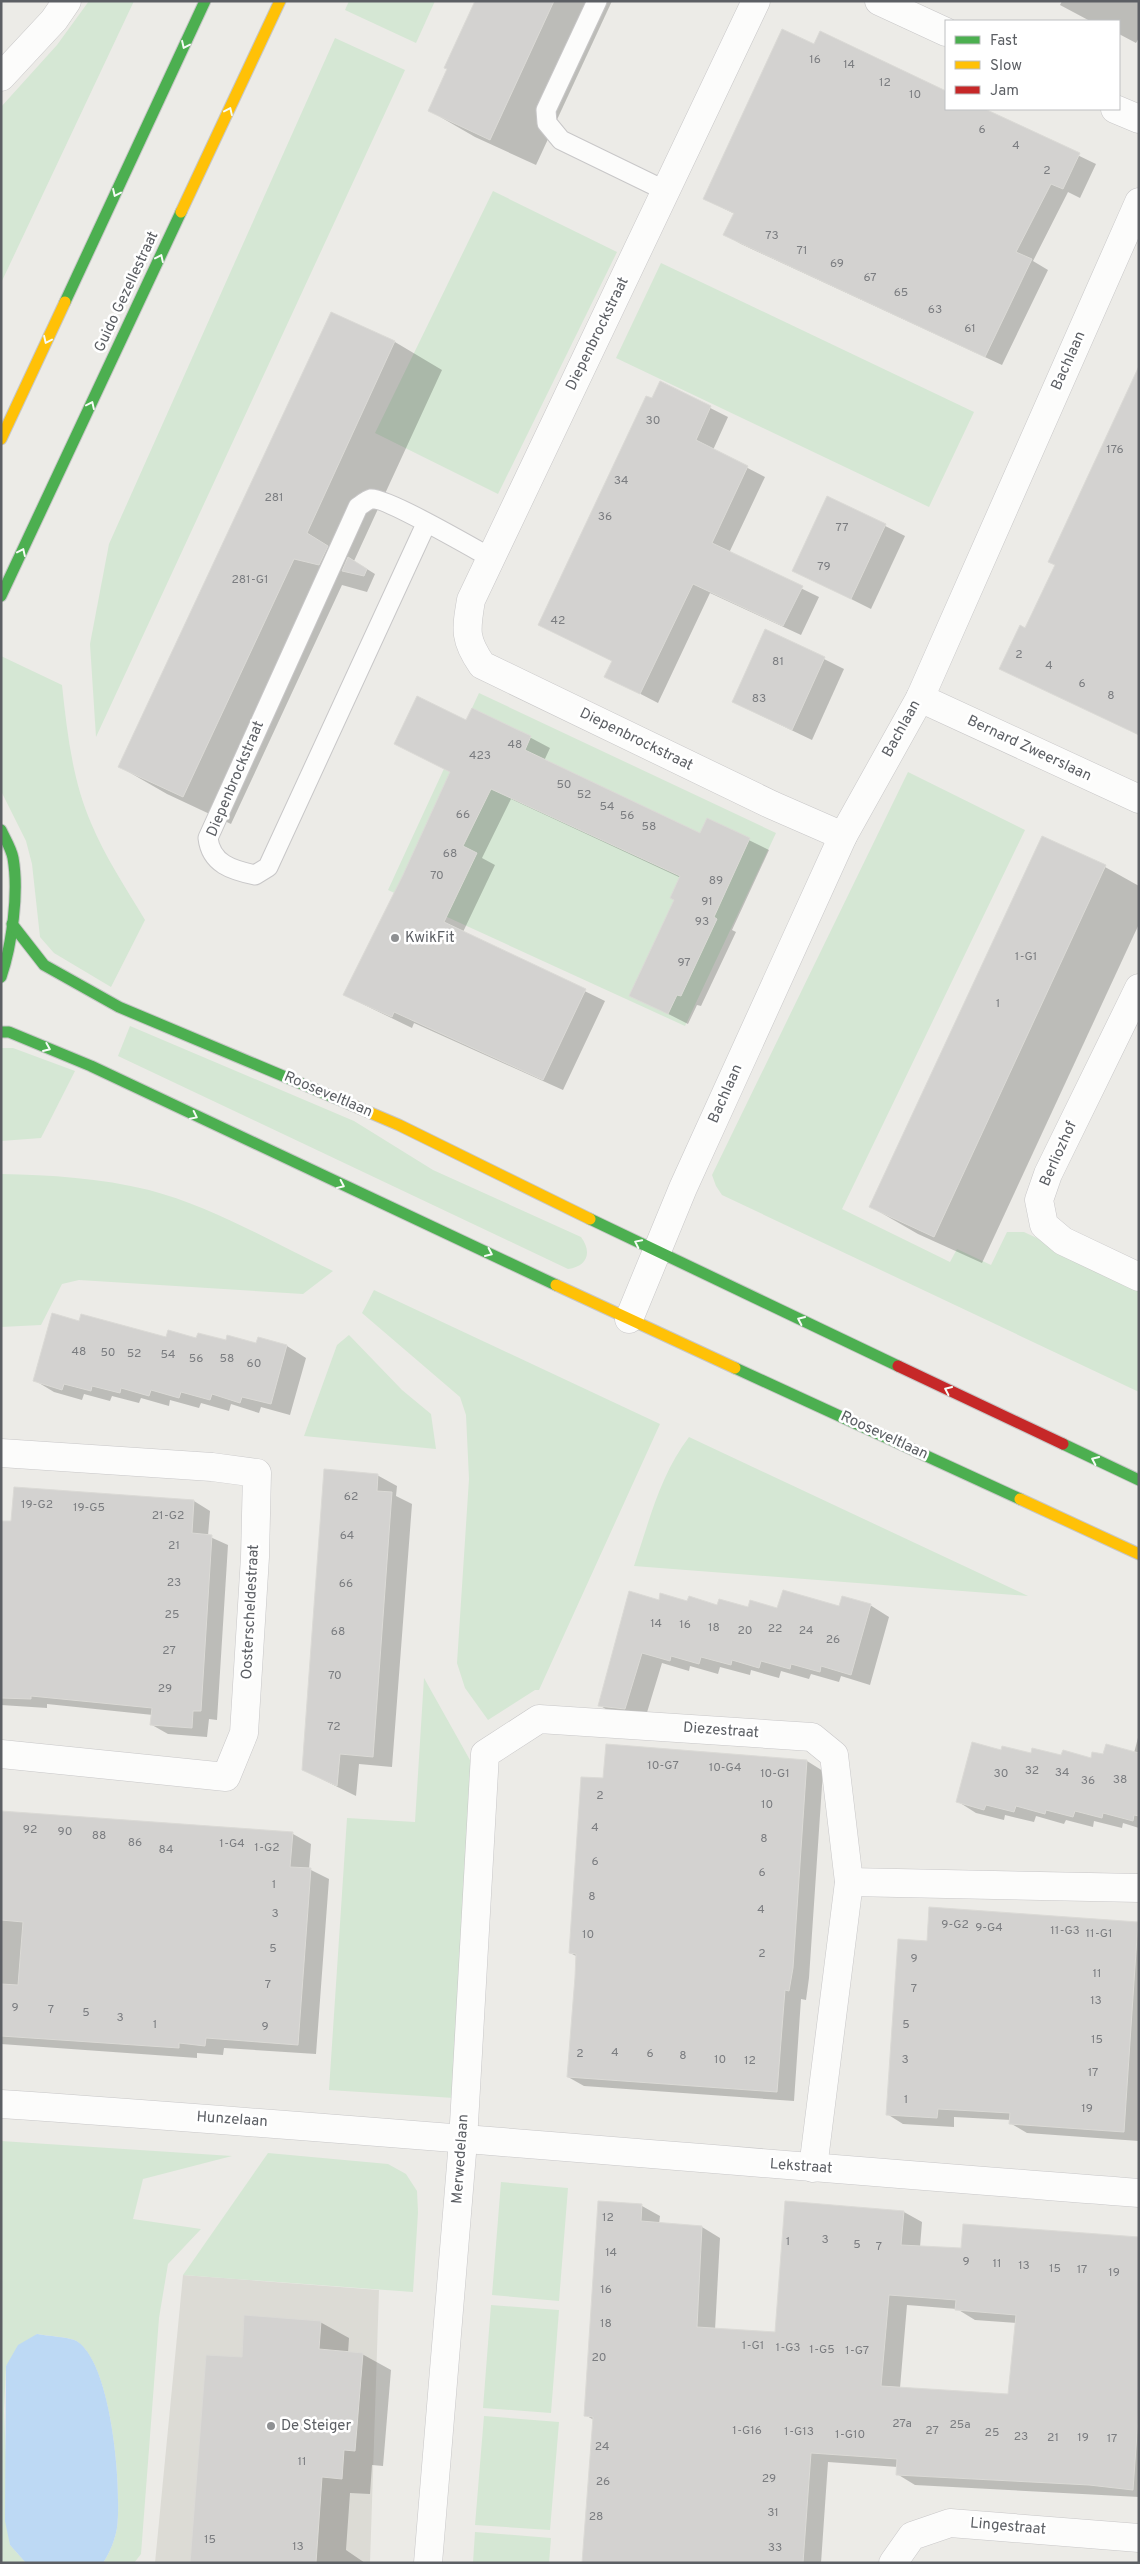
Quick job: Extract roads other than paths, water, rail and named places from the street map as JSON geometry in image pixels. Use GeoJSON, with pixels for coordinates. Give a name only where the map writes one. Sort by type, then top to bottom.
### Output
{"type":"FeatureCollection","features":[{"type":"Feature","properties":{"kind":"main road"},"geometry":{"type":"LineString","coordinates":[[1,439],[206,1]]}},
{"type":"Feature","properties":{"kind":"main road","name":"Guido Gezellestraat"},"geometry":{"type":"LineString","coordinates":[[1,596],[280,1]]}},
{"type":"Feature","properties":{"kind":"main road"},"geometry":{"type":"LineString","coordinates":[[1,830],[13,859],[12,924],[6,968],[1,977]]}},
{"type":"Feature","properties":{"kind":"main road","name":"Rooseveltlaan"},"geometry":{"type":"LineString","coordinates":[[12,924],[44,965],[119,1007],[399,1125],[658,1253],[1139,1480]]}},
{"type":"Feature","properties":{"kind":"main road","name":"Rooseveltlaan"},"geometry":{"type":"LineString","coordinates":[[1,1032],[10,1032],[91,1066],[629,1319],[1139,1554]]}},
{"type":"Feature","properties":{"kind":"street"},"geometry":{"type":"LineString","coordinates":[[1,78],[54,20],[67,1]]}},
{"type":"Feature","properties":{"kind":"street","name":"Diepenbrockstraat"},"geometry":{"type":"LineString","coordinates":[[756,1],[471,600],[467,627],[469,648],[482,665],[772,805],[843,836]]}},
{"type":"Feature","properties":{"kind":"street"},"geometry":{"type":"LineString","coordinates":[[879,1],[945,32]]}},
{"type":"Feature","properties":{"kind":"street"},"geometry":{"type":"LineString","coordinates":[[1117,110],[1139,120]]}},
{"type":"Feature","properties":{"kind":"street","name":"Bachlaan"},"geometry":{"type":"LineString","coordinates":[[658,1253],[683,1188],[843,836],[920,698],[1139,202]]}},
{"type":"Feature","properties":{"kind":"street","name":"Bernard Zweerslaan"},"geometry":{"type":"LineString","coordinates":[[920,698],[1139,799]]}},
{"type":"Feature","properties":{"kind":"street","name":"Berliozhof"},"geometry":{"type":"LineString","coordinates":[[1139,988],[1048,1174],[1039,1200],[1044,1224],[1063,1242],[1139,1276]]}},
{"type":"Feature","properties":{"kind":"street"},"geometry":{"type":"LineString","coordinates":[[629,1319],[658,1253]]}},
{"type":"Feature","properties":{"kind":"street","name":"Oosterscheldestraat"},"geometry":{"type":"LineString","coordinates":[[1,1453],[212,1467],[257,1473],[255,1557],[244,1733],[226,1777],[1,1754]]}},
{"type":"Feature","properties":{"kind":"street","name":"Diezestraat"},"geometry":{"type":"LineString","coordinates":[[485,1754],[539,1719],[812,1737],[834,1756],[849,1882],[813,2168]]}},
{"type":"Feature","properties":{"kind":"street","name":"Merwedelaan"},"geometry":{"type":"LineString","coordinates":[[428,2563],[463,2141],[485,1754]]}},
{"type":"Feature","properties":{"kind":"street"},"geometry":{"type":"LineString","coordinates":[[849,1882],[1139,1888]]}},
{"type":"Feature","properties":{"kind":"street","name":"Hunzelaan"},"geometry":{"type":"LineString","coordinates":[[1,2104],[322,2126],[463,2141]]}},
{"type":"Feature","properties":{"kind":"street","name":"Lekstraat"},"geometry":{"type":"LineString","coordinates":[[463,2141],[1139,2193]]}},
{"type":"Feature","properties":{"kind":"street","name":"Lingestraat"},"geometry":{"type":"LineString","coordinates":[[893,2563],[912,2536],[950,2523],[1139,2538]]}},
{"type":"Feature","properties":{"kind":"lane"},"geometry":{"type":"LineString","coordinates":[[597,1],[546,110],[547,123],[561,140],[666,191]]}},
{"type":"Feature","properties":{"kind":"lane","name":"Diepenbrockstraat"},"geometry":{"type":"LineString","coordinates":[[426,524],[268,866],[255,875],[239,872],[221,862],[210,851],[208,838],[358,507],[370,499],[380,500],[426,524],[491,558]]}},
{"type":"Feature","properties":{"kind":"water"},"geometry":{"type":"Polygon","coordinates":[[[37,2334],[78,2342],[90,2355],[107,2401],[116,2458],[118,2510],[115,2537],[103,2563],[26,2563],[10,2545],[5,2521],[6,2366],[18,2345],[37,2334]]]}},
{"type":"Feature","properties":{"kind":"place","name":"KwikFit"},"geometry":{"type":"Point","coordinates":[395,938]}},
{"type":"Feature","properties":{"kind":"place","name":"De Steiger"},"geometry":{"type":"Point","coordinates":[271,2426]}}]}
